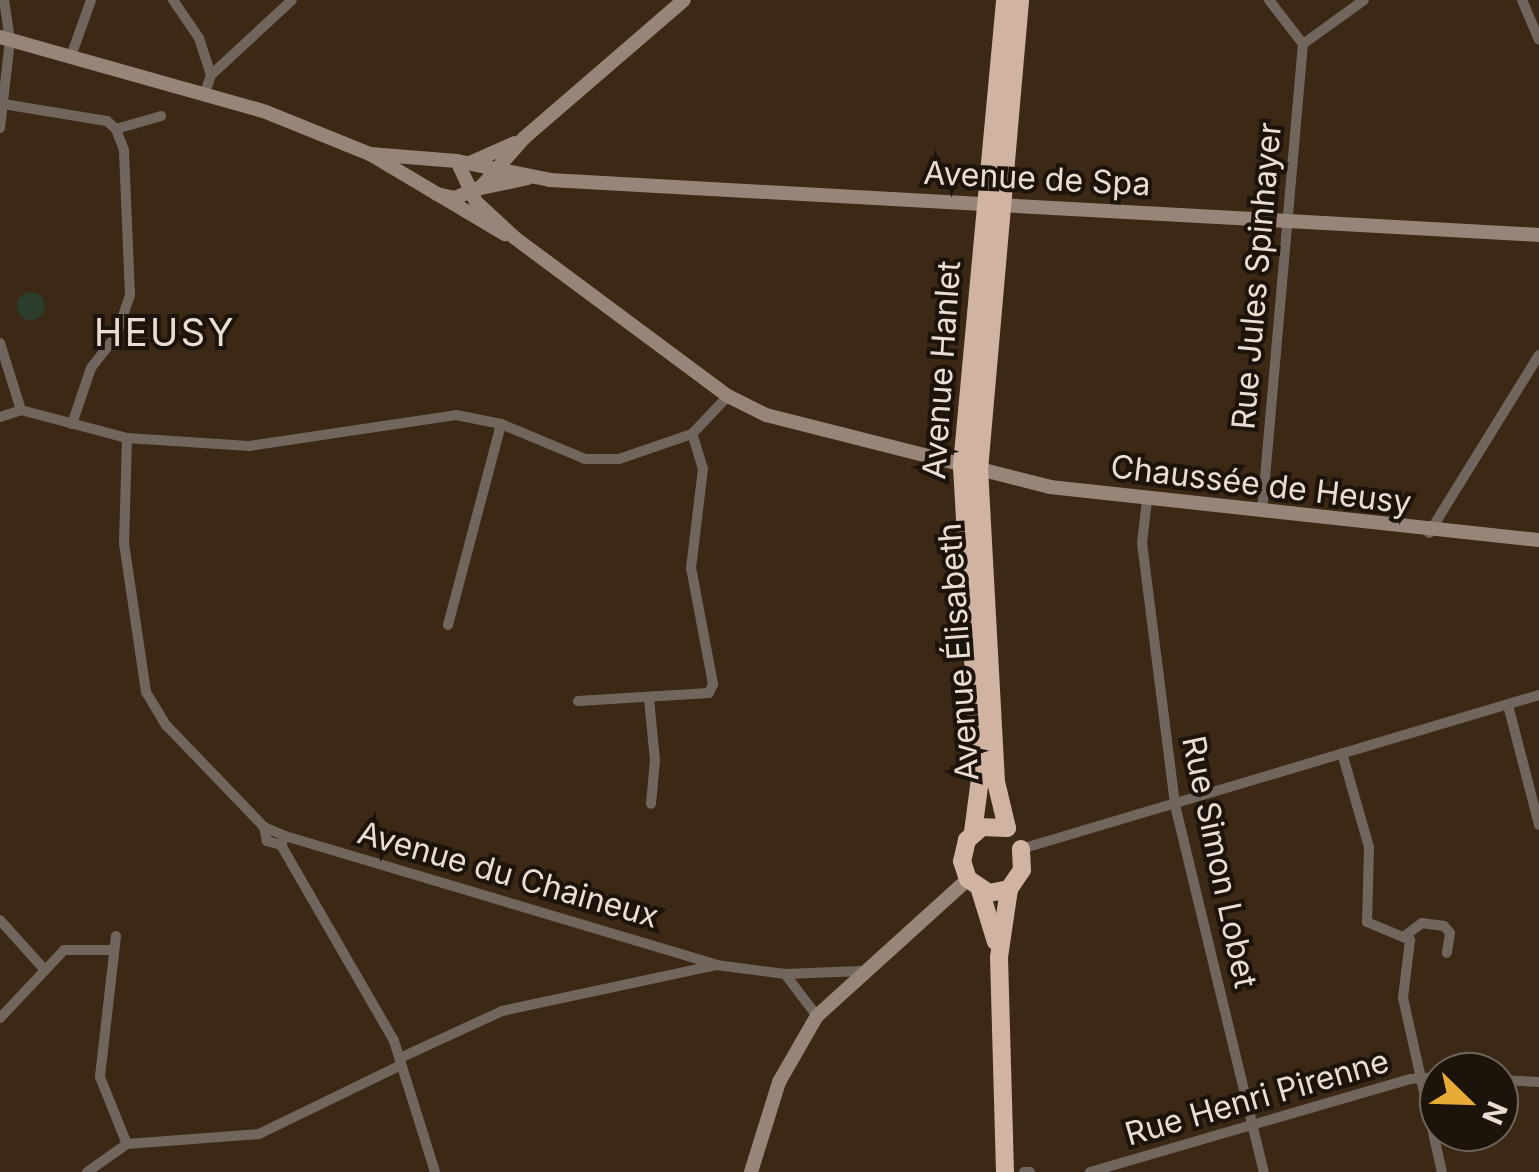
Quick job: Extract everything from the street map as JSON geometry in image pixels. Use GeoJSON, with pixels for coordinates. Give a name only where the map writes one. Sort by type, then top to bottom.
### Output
{"type":"FeatureCollection","features":[{"type":"Feature","properties":{"kind":"highway","name":"Avenue Hanlet"},"geometry":{"type":"LineString","coordinates":[[978,745],[971,468],[994,204],[1005,0]]}},
{"type":"Feature","properties":{"kind":"highway","name":"Avenue Hanlet"},"geometry":{"type":"LineString","coordinates":[[994,204],[1020,0]]}},
{"type":"Feature","properties":{"kind":"highway","name":"Avenue Élisabeth"},"geometry":{"type":"LineString","coordinates":[[971,468],[996,782],[1006,828],[992,825],[973,832]]}},
{"type":"Feature","properties":{"kind":"highway","name":"Avenue Élisabeth"},"geometry":{"type":"LineString","coordinates":[[974,885],[963,850],[973,832],[978,745]]}},
{"type":"Feature","properties":{"kind":"highway"},"geometry":{"type":"LineString","coordinates":[[1004,1172],[999,956],[1009,889],[1022,870],[1021,849]]}},
{"type":"Feature","properties":{"kind":"highway"},"geometry":{"type":"LineString","coordinates":[[999,956],[974,885],[1009,889]]}},
{"type":"Feature","properties":{"kind":"street"},"geometry":{"type":"LineString","coordinates":[[0,128],[4,0]]}},
{"type":"Feature","properties":{"kind":"street"},"geometry":{"type":"LineString","coordinates":[[70,56],[91,0]]}},
{"type":"Feature","properties":{"kind":"street"},"geometry":{"type":"LineString","coordinates":[[174,0],[199,38],[211,76]]}},
{"type":"Feature","properties":{"kind":"street"},"geometry":{"type":"LineString","coordinates":[[205,92],[211,76],[292,0]]}},
{"type":"Feature","properties":{"kind":"street"},"geometry":{"type":"LineString","coordinates":[[479,196],[496,168],[524,138],[684,0]]}},
{"type":"Feature","properties":{"kind":"street"},"geometry":{"type":"LineString","coordinates":[[1269,0],[1303,44],[1364,0]]}},
{"type":"Feature","properties":{"kind":"street"},"geometry":{"type":"LineString","coordinates":[[1522,0],[1539,40]]}},
{"type":"Feature","properties":{"kind":"street"},"geometry":{"type":"LineString","coordinates":[[5,39],[205,92],[370,154],[516,238]]}},
{"type":"Feature","properties":{"kind":"street","name":"Rue Jules Spinhayer"},"geometry":{"type":"LineString","coordinates":[[1262,512],[1303,44]]}},
{"type":"Feature","properties":{"kind":"street"},"geometry":{"type":"LineString","coordinates":[[3,104],[107,121],[116,129],[124,150],[130,295],[125,320],[91,368],[72,424]]}},
{"type":"Feature","properties":{"kind":"street"},"geometry":{"type":"LineString","coordinates":[[116,129],[161,116]]}},
{"type":"Feature","properties":{"kind":"street"},"geometry":{"type":"LineString","coordinates":[[432,192],[434,171],[524,138]]}},
{"type":"Feature","properties":{"kind":"street"},"geometry":{"type":"LineString","coordinates":[[524,138],[526,165],[550,180]]}},
{"type":"Feature","properties":{"kind":"street","name":"Avenue de Spa"},"geometry":{"type":"LineString","coordinates":[[370,154],[457,161],[550,180],[1539,235]]}},
{"type":"Feature","properties":{"kind":"street"},"geometry":{"type":"LineString","coordinates":[[457,161],[479,196],[516,238]]}},
{"type":"Feature","properties":{"kind":"street","name":"Avenue de Spa"},"geometry":{"type":"LineString","coordinates":[[432,192],[455,198],[479,196],[532,178]]}},
{"type":"Feature","properties":{"kind":"street","name":"Chaussée de Heusy"},"geometry":{"type":"LineString","coordinates":[[516,238],[728,396],[800,426],[971,468],[1147,500],[1429,533],[1539,540]]}},
{"type":"Feature","properties":{"kind":"street"},"geometry":{"type":"LineString","coordinates":[[0,343],[21,410]]}},
{"type":"Feature","properties":{"kind":"street"},"geometry":{"type":"LineString","coordinates":[[1429,533],[1539,355]]}},
{"type":"Feature","properties":{"kind":"street"},"geometry":{"type":"LineString","coordinates":[[0,417],[21,410],[127,438],[269,446],[456,415],[501,424],[585,458],[619,459],[692,434],[728,396]]}},
{"type":"Feature","properties":{"kind":"street"},"geometry":{"type":"LineString","coordinates":[[448,625],[501,424]]}},
{"type":"Feature","properties":{"kind":"street"},"geometry":{"type":"LineString","coordinates":[[578,701],[709,693],[713,684],[692,568],[703,469],[692,434]]}},
{"type":"Feature","properties":{"kind":"street"},"geometry":{"type":"LineString","coordinates":[[127,438],[124,543],[146,692],[166,725],[264,827],[267,841],[283,840],[400,1062],[435,1172]]}},
{"type":"Feature","properties":{"kind":"street","name":"Rue Simon Lobet"},"geometry":{"type":"LineString","coordinates":[[1147,500],[1142,543],[1175,805],[1264,1172]]}},
{"type":"Feature","properties":{"kind":"street"},"geometry":{"type":"LineString","coordinates":[[1021,849],[1539,695]]}},
{"type":"Feature","properties":{"kind":"street"},"geometry":{"type":"LineString","coordinates":[[648,699],[656,760],[651,804]]}},
{"type":"Feature","properties":{"kind":"street"},"geometry":{"type":"LineString","coordinates":[[1508,705],[1539,825]]}},
{"type":"Feature","properties":{"kind":"street"},"geometry":{"type":"LineString","coordinates":[[1342,753],[1369,848],[1368,922],[1406,935]]}},
{"type":"Feature","properties":{"kind":"street","name":"Avenue du Chaineux"},"geometry":{"type":"LineString","coordinates":[[283,840],[698,954],[716,965]]}},
{"type":"Feature","properties":{"kind":"street"},"geometry":{"type":"LineString","coordinates":[[751,1172],[779,1082],[816,1016],[860,972],[974,885]]}},
{"type":"Feature","properties":{"kind":"street"},"geometry":{"type":"LineString","coordinates":[[0,920],[43,968]]}},
{"type":"Feature","properties":{"kind":"street"},"geometry":{"type":"LineString","coordinates":[[1406,935],[1422,923],[1444,926],[1450,934],[1446,953]]}},
{"type":"Feature","properties":{"kind":"street"},"geometry":{"type":"LineString","coordinates":[[1406,935],[1403,998],[1419,1057]]}},
{"type":"Feature","properties":{"kind":"street"},"geometry":{"type":"LineString","coordinates":[[116,936],[100,1077],[127,1144]]}},
{"type":"Feature","properties":{"kind":"street"},"geometry":{"type":"LineString","coordinates":[[0,1018],[43,968],[76,946],[112,950]]}},
{"type":"Feature","properties":{"kind":"street"},"geometry":{"type":"LineString","coordinates":[[87,1172],[110,1150],[127,1144],[259,1134],[502,1011],[716,965],[785,974],[860,972]]}},
{"type":"Feature","properties":{"kind":"street"},"geometry":{"type":"LineString","coordinates":[[785,974],[816,1016]]}},
{"type":"Feature","properties":{"kind":"street","name":"Rue Henri Pirenne"},"geometry":{"type":"LineString","coordinates":[[1090,1172],[1419,1077]]}},
{"type":"Feature","properties":{"kind":"green space"},"geometry":{"type":"Polygon","coordinates":[[[31,292],[41,296],[45,306],[41,316],[31,320],[21,316],[17,306],[21,296],[31,292]]]}},
{"type":"Feature","properties":{"kind":"district","name":"HEUSY"},"geometry":{"type":"Point","coordinates":[165,333]}}]}
